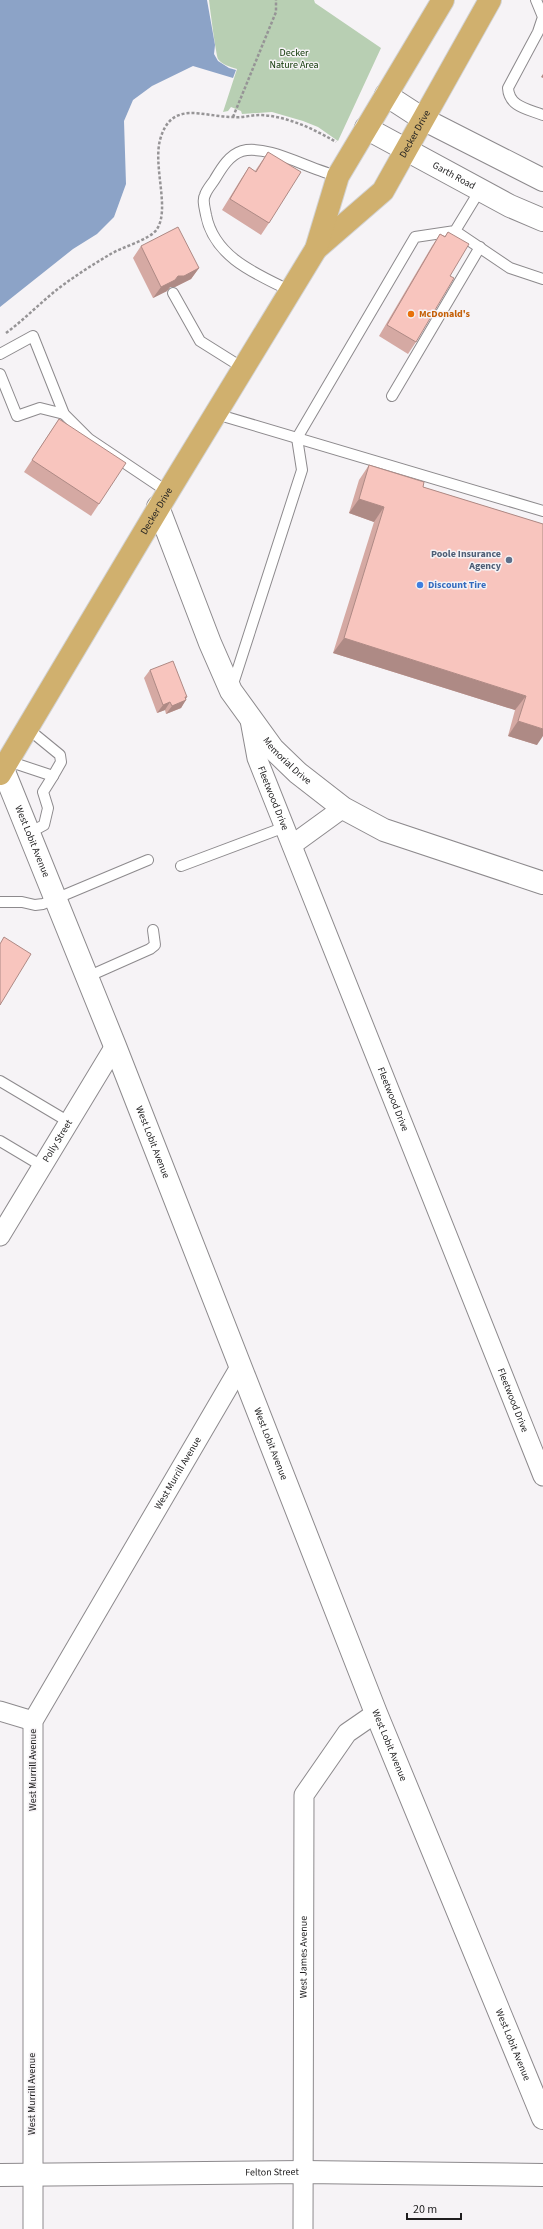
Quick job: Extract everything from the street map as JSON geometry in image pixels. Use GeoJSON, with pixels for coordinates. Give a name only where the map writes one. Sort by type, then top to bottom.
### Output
{"type":"FeatureCollection","features":[{"type":"Feature","properties":{"kind":"main road","name":"Decker Drive"},"geometry":{"type":"LineString","coordinates":[[4,768],[163,500],[316,249],[338,176],[443,0]]}},
{"type":"Feature","properties":{"kind":"main road","name":"Decker Drive"},"geometry":{"type":"LineString","coordinates":[[316,249],[382,192],[490,0]]}},
{"type":"Feature","properties":{"kind":"street"},"geometry":{"type":"LineString","coordinates":[[386,95],[423,118],[543,180]]}},
{"type":"Feature","properties":{"kind":"street","name":"Garth Road"},"geometry":{"type":"LineString","coordinates":[[366,128],[510,206],[543,220]]}},
{"type":"Feature","properties":{"kind":"street","name":"Memorial Drive"},"geometry":{"type":"LineString","coordinates":[[163,500],[210,643],[231,691],[250,720],[273,749],[293,768],[343,808],[384,830],[543,883]]}},
{"type":"Feature","properties":{"kind":"street","name":"Fleetwood Drive"},"geometry":{"type":"LineString","coordinates":[[250,720],[257,758],[543,1476]]}},
{"type":"Feature","properties":{"kind":"street","name":"West Lobit Avenue"},"geometry":{"type":"LineString","coordinates":[[4,768],[115,1046],[376,1713],[543,2118]]}},
{"type":"Feature","properties":{"kind":"street"},"geometry":{"type":"LineString","coordinates":[[292,845],[343,808]]}},
{"type":"Feature","properties":{"kind":"street","name":"Polly Street"},"geometry":{"type":"LineString","coordinates":[[0,1236],[115,1046]]}},
{"type":"Feature","properties":{"kind":"street","name":"West Murrill Avenue"},"geometry":{"type":"LineString","coordinates":[[33,2229],[33,1720],[240,1367]]}},
{"type":"Feature","properties":{"kind":"street"},"geometry":{"type":"LineString","coordinates":[[0,1711],[33,1720]]}},
{"type":"Feature","properties":{"kind":"street","name":"West James Avenue"},"geometry":{"type":"LineString","coordinates":[[303,2229],[304,1795],[347,1733],[376,1713]]}},
{"type":"Feature","properties":{"kind":"street","name":"Felton Street"},"geometry":{"type":"LineString","coordinates":[[0,2175],[303,2172],[543,2176]]}},
{"type":"Feature","properties":{"kind":"lane"},"geometry":{"type":"LineString","coordinates":[[536,0],[543,17],[541,27],[508,88],[508,95],[512,103],[543,115]]}},
{"type":"Feature","properties":{"kind":"lane"},"geometry":{"type":"LineString","coordinates":[[291,291],[250,271],[228,255],[208,223],[204,196],[222,168],[232,157],[242,152],[254,151],[279,155],[319,172],[338,176]]}},
{"type":"Feature","properties":{"kind":"lane"},"geometry":{"type":"LineString","coordinates":[[455,231],[480,190]]}},
{"type":"Feature","properties":{"kind":"lane"},"geometry":{"type":"LineString","coordinates":[[231,691],[302,470],[297,438],[415,237],[455,231],[510,268],[543,279]]}},
{"type":"Feature","properties":{"kind":"lane"},"geometry":{"type":"LineString","coordinates":[[392,396],[480,248]]}},
{"type":"Feature","properties":{"kind":"lane"},"geometry":{"type":"LineString","coordinates":[[173,293],[200,341],[243,368]]}},
{"type":"Feature","properties":{"kind":"lane"},"geometry":{"type":"LineString","coordinates":[[0,354],[33,336],[64,414],[90,439],[163,500]]}},
{"type":"Feature","properties":{"kind":"lane"},"geometry":{"type":"LineString","coordinates":[[0,374],[17,416],[40,408],[64,414]]}},
{"type":"Feature","properties":{"kind":"lane"},"geometry":{"type":"LineString","coordinates":[[216,414],[543,511]]}},
{"type":"Feature","properties":{"kind":"lane"},"geometry":{"type":"LineString","coordinates":[[27,728],[60,755],[61,762],[44,792],[48,808],[44,825],[29,833]]}},
{"type":"Feature","properties":{"kind":"lane"},"geometry":{"type":"LineString","coordinates":[[4,768],[53,776]]}},
{"type":"Feature","properties":{"kind":"lane"},"geometry":{"type":"LineString","coordinates":[[181,866],[285,826]]}},
{"type":"Feature","properties":{"kind":"lane"},"geometry":{"type":"LineString","coordinates":[[0,902],[22,902],[35,905],[148,860]]}},
{"type":"Feature","properties":{"kind":"lane"},"geometry":{"type":"LineString","coordinates":[[87,977],[150,949],[155,945],[153,930]]}},
{"type":"Feature","properties":{"kind":"lane"},"geometry":{"type":"LineString","coordinates":[[0,1081],[69,1122]]}},
{"type":"Feature","properties":{"kind":"lane"},"geometry":{"type":"LineString","coordinates":[[0,1141],[42,1166]]}},
{"type":"Feature","properties":{"kind":"path"},"geometry":{"type":"LineString","coordinates":[[233,118],[276,12],[276,0]]}},
{"type":"Feature","properties":{"kind":"path"},"geometry":{"type":"LineString","coordinates":[[1,337],[58,289],[119,248],[146,238],[156,230],[163,212],[158,173],[160,142],[165,127],[172,118],[190,113],[233,118],[260,115],[302,124],[337,142]]}},
{"type":"Feature","properties":{"kind":"green space","name":"Decker Nature Area"},"geometry":{"type":"Polygon","coordinates":[[[209,0],[314,0],[315,3],[381,48],[338,141],[318,127],[272,112],[242,114],[241,111],[231,107],[228,111],[223,112],[237,69],[229,67],[218,59],[209,0]]]}},
{"type":"Feature","properties":{"kind":"water"},"geometry":{"type":"Polygon","coordinates":[[[0,0],[207,0],[215,45],[214,54],[218,61],[229,68],[236,70],[233,78],[193,66],[152,86],[133,100],[124,121],[126,184],[114,217],[97,234],[73,249],[0,307],[0,0]]]}},
{"type":"Feature","properties":{"kind":"building"},"geometry":{"type":"Polygon","coordinates":[[[268,152],[301,172],[269,223],[230,199],[249,167],[256,172],[268,152]]]}},
{"type":"Feature","properties":{"kind":"building"},"geometry":{"type":"Polygon","coordinates":[[[178,227],[199,268],[184,276],[178,276],[175,280],[161,287],[141,246],[178,227]]]}},
{"type":"Feature","properties":{"kind":"building","name":"McDonald's"},"geometry":{"type":"Polygon","coordinates":[[[448,232],[469,244],[450,276],[454,278],[416,342],[387,325],[440,234],[445,237],[448,232]]]}},
{"type":"Feature","properties":{"kind":"building"},"geometry":{"type":"Polygon","coordinates":[[[59,419],[126,463],[99,504],[32,460],[59,419]]]}},
{"type":"Feature","properties":{"kind":"building"},"geometry":{"type":"Polygon","coordinates":[[[369,465],[424,482],[423,487],[543,524],[543,729],[518,721],[526,696],[344,638],[384,507],[359,499],[369,465]]]}},
{"type":"Feature","properties":{"kind":"building"},"geometry":{"type":"Polygon","coordinates":[[[173,661],[187,697],[185,697],[186,700],[172,706],[170,702],[163,705],[150,670],[173,661]]]}},
{"type":"Feature","properties":{"kind":"building"},"geometry":{"type":"Polygon","coordinates":[[[4,937],[31,954],[0,1005],[0,944],[4,937]]]}},
{"type":"Feature","properties":{"kind":"place","name":"McDonald's"},"geometry":{"type":"Point","coordinates":[411,314]}},
{"type":"Feature","properties":{"kind":"place","name":"Poole Insurance Agency"},"geometry":{"type":"Point","coordinates":[509,560]}},
{"type":"Feature","properties":{"kind":"place","name":"Discount Tire"},"geometry":{"type":"Point","coordinates":[420,585]}}]}
